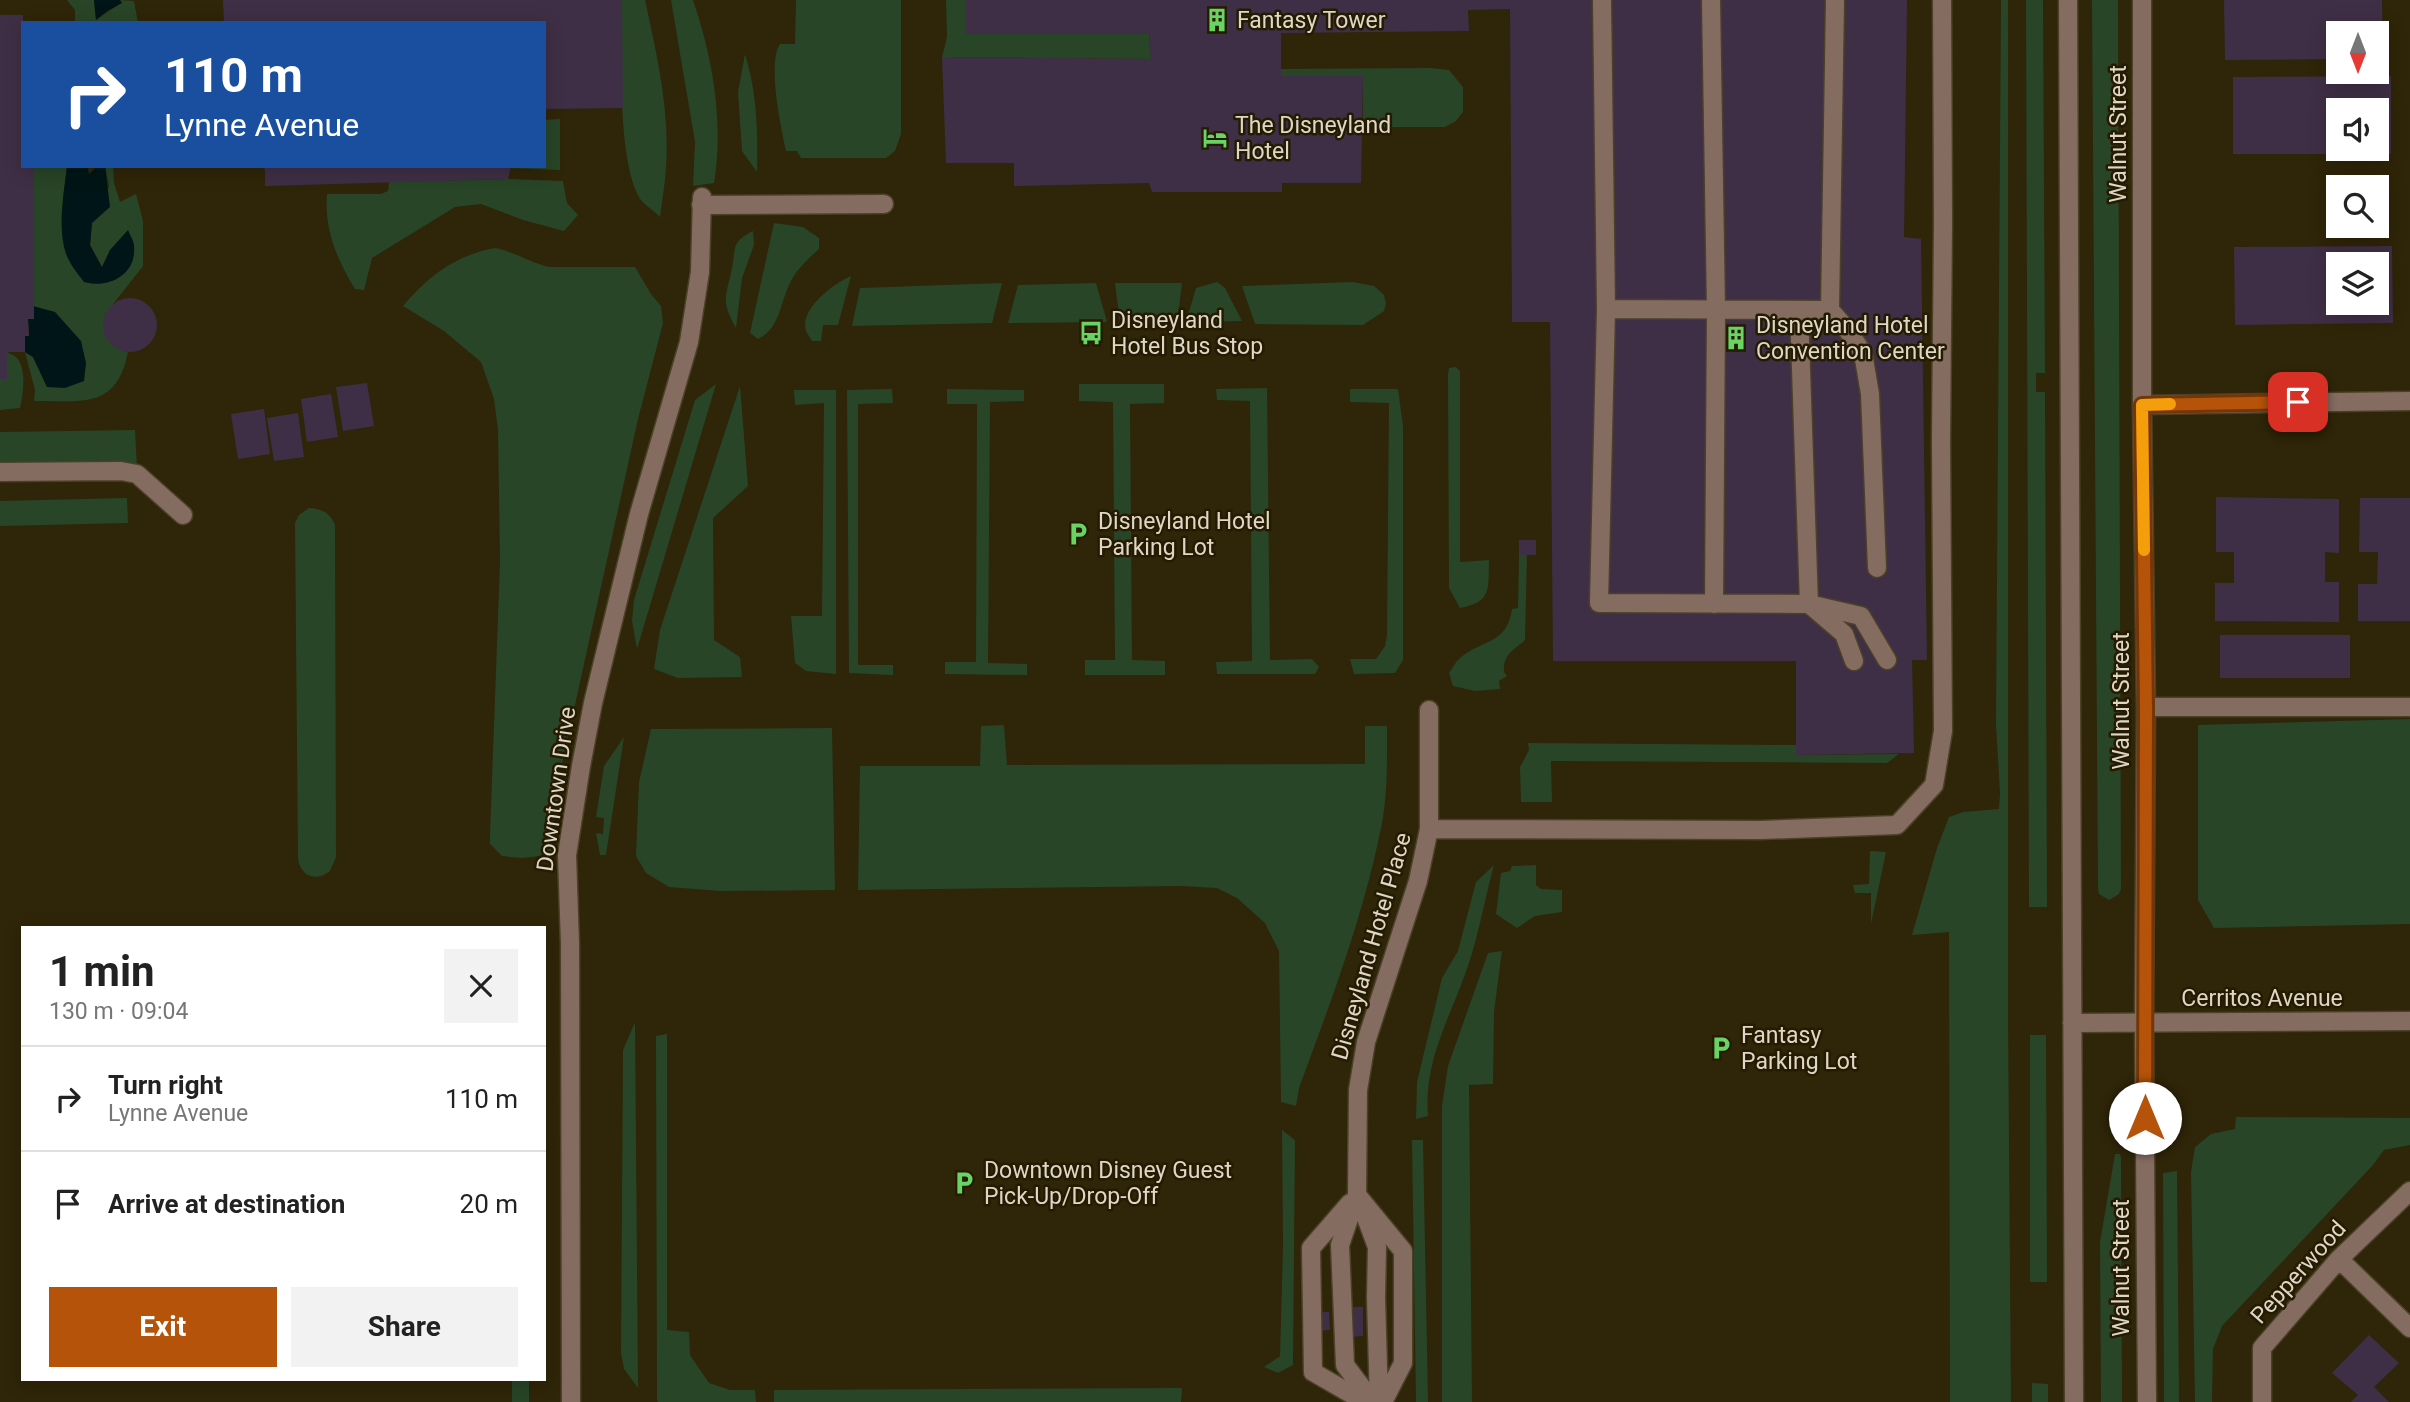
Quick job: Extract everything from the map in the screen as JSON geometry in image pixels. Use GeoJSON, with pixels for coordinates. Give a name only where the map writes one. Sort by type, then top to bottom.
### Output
{"type":"FeatureCollection","features":[{"type":"Feature","properties":{"kind":"street"},"geometry":{"type":"LineString","coordinates":[[1602,0],[1606,309],[1600,603],[1809,604],[1861,617],[1887,660]]}},
{"type":"Feature","properties":{"kind":"street"},"geometry":{"type":"LineString","coordinates":[[1711,0],[1716,310],[1714,604]]}},
{"type":"Feature","properties":{"kind":"street"},"geometry":{"type":"LineString","coordinates":[[1835,0],[1830,310],[1863,353],[1870,394],[1877,568]]}},
{"type":"Feature","properties":{"kind":"street"},"geometry":{"type":"LineString","coordinates":[[1429,829],[1761,830],[1897,825],[1934,785],[1943,731],[1942,0]]}},
{"type":"Feature","properties":{"kind":"street","name":"Walnut Street"},"geometry":{"type":"LineString","coordinates":[[2067,0],[2074,1402]]}},
{"type":"Feature","properties":{"kind":"street","name":"Walnut Street"},"geometry":{"type":"LineString","coordinates":[[2142,0],[2147,1402]]}},
{"type":"Feature","properties":{"kind":"street","name":"Downtown Drive"},"geometry":{"type":"LineString","coordinates":[[571,1402],[570,944],[567,855],[593,703],[639,514],[689,342],[700,272],[701,201],[884,204]]}},
{"type":"Feature","properties":{"kind":"street"},"geometry":{"type":"LineString","coordinates":[[1606,309],[1830,310]]}},
{"type":"Feature","properties":{"kind":"street"},"geometry":{"type":"LineString","coordinates":[[1799,310],[1809,604],[1844,634],[1854,661]]}},
{"type":"Feature","properties":{"kind":"street"},"geometry":{"type":"LineString","coordinates":[[2142,405],[2410,401]]}},
{"type":"Feature","properties":{"kind":"street"},"geometry":{"type":"LineString","coordinates":[[0,472],[121,471],[137,474],[183,514]]}},
{"type":"Feature","properties":{"kind":"street"},"geometry":{"type":"LineString","coordinates":[[2146,707],[2410,707]]}},
{"type":"Feature","properties":{"kind":"street","name":"Disneyland Hotel Place"},"geometry":{"type":"LineString","coordinates":[[1373,1402],[1345,1365],[1340,1245],[1357,1195],[1358,1090],[1366,1041],[1418,881],[1429,829],[1429,710]]}},
{"type":"Feature","properties":{"kind":"street","name":"Cerritos Avenue"},"geometry":{"type":"LineString","coordinates":[[2072,1023],[2410,1021]]}},
{"type":"Feature","properties":{"kind":"street","name":"Pepperwood"},"geometry":{"type":"LineString","coordinates":[[2262,1402],[2262,1348],[2339,1259],[2410,1191]]}},
{"type":"Feature","properties":{"kind":"street"},"geometry":{"type":"LineString","coordinates":[[1357,1195],[1311,1248],[1311,1349],[1313,1372],[1364,1402]]}},
{"type":"Feature","properties":{"kind":"street"},"geometry":{"type":"LineString","coordinates":[[1357,1195],[1377,1247],[1376,1298],[1381,1402]]}},
{"type":"Feature","properties":{"kind":"street"},"geometry":{"type":"LineString","coordinates":[[1357,1195],[1403,1251],[1403,1363],[1381,1402]]}},
{"type":"Feature","properties":{"kind":"street"},"geometry":{"type":"LineString","coordinates":[[2339,1259],[2410,1328]]}},
{"type":"Feature","properties":{"kind":"green space"},"geometry":{"type":"Polygon","coordinates":[[[67,0],[94,0],[96,20],[121,3],[120,0],[134,1],[138,21],[75,21],[75,10],[67,0]]]}},
{"type":"Feature","properties":{"kind":"green space"},"geometry":{"type":"Polygon","coordinates":[[[622,0],[645,0],[658,62],[667,147],[660,217],[640,199],[632,181],[627,158],[621,74],[622,0]]]}},
{"type":"Feature","properties":{"kind":"green space"},"geometry":{"type":"Polygon","coordinates":[[[671,0],[693,0],[706,45],[717,114],[714,183],[693,186],[695,142],[671,0]]]}},
{"type":"Feature","properties":{"kind":"green space"},"geometry":{"type":"Polygon","coordinates":[[[796,0],[901,0],[901,134],[895,151],[886,158],[801,158],[797,151],[786,151],[776,96],[775,66],[780,44],[795,44],[796,0]]]}},
{"type":"Feature","properties":{"kind":"green space"},"geometry":{"type":"Polygon","coordinates":[[[946,0],[966,0],[966,34],[1149,34],[1151,59],[942,57],[947,37],[946,0]]]}},
{"type":"Feature","properties":{"kind":"green space"},"geometry":{"type":"Polygon","coordinates":[[[2001,0],[2008,0],[2008,1014],[2011,1402],[1950,1402],[1949,932],[1912,935],[1937,848],[1949,817],[1963,812],[1999,809],[1996,725],[2001,0]]]}},
{"type":"Feature","properties":{"kind":"green space"},"geometry":{"type":"Polygon","coordinates":[[[2026,0],[2043,0],[2045,373],[2036,373],[2036,392],[2045,392],[2047,907],[2029,907],[2026,0]]]}},
{"type":"Feature","properties":{"kind":"green space"},"geometry":{"type":"Polygon","coordinates":[[[2092,0],[2118,0],[2121,889],[2119,894],[2109,900],[2099,894],[2098,889],[2092,0]]]}},
{"type":"Feature","properties":{"kind":"green space"},"geometry":{"type":"Polygon","coordinates":[[[745,54],[756,112],[757,172],[742,151],[738,92],[745,54]]]}},
{"type":"Feature","properties":{"kind":"green space"},"geometry":{"type":"Polygon","coordinates":[[[1281,69],[1449,70],[1463,87],[1463,112],[1456,121],[1445,127],[1363,127],[1363,77],[1281,76],[1281,69]]]}},
{"type":"Feature","properties":{"kind":"green space"},"geometry":{"type":"Polygon","coordinates":[[[560,119],[560,170],[510,168],[546,168],[546,120],[560,119]]]}},
{"type":"Feature","properties":{"kind":"green space"},"geometry":{"type":"Polygon","coordinates":[[[34,168],[67,168],[63,199],[73,267],[123,274],[132,261],[134,245],[110,250],[102,268],[90,245],[92,223],[109,186],[105,168],[113,168],[114,183],[120,202],[136,194],[143,221],[143,266],[106,313],[104,327],[107,338],[115,347],[128,352],[122,371],[106,393],[82,401],[34,401],[35,390],[25,352],[33,357],[47,387],[33,306],[34,168]]]}},
{"type":"Feature","properties":{"kind":"green space"},"geometry":{"type":"Polygon","coordinates":[[[508,179],[563,181],[567,203],[578,215],[564,231],[523,220],[481,204],[455,207],[372,258],[364,290],[355,289],[333,244],[328,220],[327,194],[381,194],[388,191],[389,182],[508,179]]]}},
{"type":"Feature","properties":{"kind":"green space"},"geometry":{"type":"Polygon","coordinates":[[[774,223],[803,227],[819,238],[819,249],[790,283],[771,329],[758,339],[750,333],[774,223]]]}},
{"type":"Feature","properties":{"kind":"green space"},"geometry":{"type":"Polygon","coordinates":[[[753,231],[754,245],[742,278],[736,328],[726,304],[726,293],[736,246],[741,238],[753,231]]]}},
{"type":"Feature","properties":{"kind":"green space"},"geometry":{"type":"Polygon","coordinates":[[[495,248],[550,267],[635,267],[661,306],[663,323],[638,419],[562,764],[551,855],[521,858],[502,856],[490,844],[500,561],[498,430],[494,399],[481,362],[444,331],[403,306],[422,285],[444,268],[468,256],[495,248]]]}},
{"type":"Feature","properties":{"kind":"green space"},"geometry":{"type":"Polygon","coordinates":[[[851,276],[838,325],[823,325],[821,341],[812,341],[806,331],[808,314],[827,291],[851,276]]]}},
{"type":"Feature","properties":{"kind":"green space"},"geometry":{"type":"Polygon","coordinates":[[[1217,282],[1225,288],[1242,321],[1186,322],[1196,288],[1217,282]]]}},
{"type":"Feature","properties":{"kind":"green space"},"geometry":{"type":"Polygon","coordinates":[[[1353,282],[1374,286],[1384,295],[1384,311],[1363,325],[1255,324],[1242,286],[1353,282]]]}},
{"type":"Feature","properties":{"kind":"green space"},"geometry":{"type":"Polygon","coordinates":[[[1002,283],[992,323],[852,326],[860,288],[1002,283]]]}},
{"type":"Feature","properties":{"kind":"green space"},"geometry":{"type":"Polygon","coordinates":[[[1096,283],[1107,322],[1008,323],[1018,285],[1096,283]]]}},
{"type":"Feature","properties":{"kind":"green space"},"geometry":{"type":"Polygon","coordinates":[[[1115,283],[1182,283],[1177,324],[1120,322],[1115,283]]]}},
{"type":"Feature","properties":{"kind":"green space"},"geometry":{"type":"Polygon","coordinates":[[[7,352],[20,363],[23,375],[22,396],[20,408],[0,410],[0,379],[7,379],[7,352]]]}},
{"type":"Feature","properties":{"kind":"green space"},"geometry":{"type":"Polygon","coordinates":[[[1456,367],[1460,371],[1460,562],[1489,560],[1487,592],[1478,602],[1460,608],[1449,588],[1448,375],[1449,368],[1456,367]]]}},
{"type":"Feature","properties":{"kind":"green space"},"geometry":{"type":"Polygon","coordinates":[[[716,384],[637,649],[632,621],[634,600],[695,400],[716,384]]]}},
{"type":"Feature","properties":{"kind":"green space"},"geometry":{"type":"Polygon","coordinates":[[[1079,384],[1164,384],[1164,403],[1130,404],[1132,660],[1165,661],[1165,675],[1085,675],[1085,660],[1115,660],[1113,402],[1079,401],[1079,384]]]}},
{"type":"Feature","properties":{"kind":"green space"},"geometry":{"type":"Polygon","coordinates":[[[740,386],[748,486],[713,518],[714,640],[740,657],[742,677],[678,678],[654,669],[660,630],[740,386]]]}},
{"type":"Feature","properties":{"kind":"green space"},"geometry":{"type":"Polygon","coordinates":[[[1267,388],[1270,660],[1312,659],[1319,667],[1315,674],[1217,674],[1216,662],[1252,661],[1250,401],[1217,400],[1216,389],[1267,388]]]}},
{"type":"Feature","properties":{"kind":"green space"},"geometry":{"type":"Polygon","coordinates":[[[892,389],[893,403],[858,404],[858,665],[893,665],[893,675],[849,673],[847,390],[892,389]]]}},
{"type":"Feature","properties":{"kind":"green space"},"geometry":{"type":"Polygon","coordinates":[[[947,389],[1024,390],[1024,401],[990,402],[988,663],[1027,664],[1027,675],[945,674],[945,662],[976,662],[977,404],[947,404],[947,389]]]}},
{"type":"Feature","properties":{"kind":"green space"},"geometry":{"type":"Polygon","coordinates":[[[1350,389],[1398,389],[1403,426],[1403,660],[1395,673],[1354,674],[1350,659],[1376,659],[1385,646],[1387,635],[1389,403],[1350,402],[1350,389]]]}},
{"type":"Feature","properties":{"kind":"green space"},"geometry":{"type":"Polygon","coordinates":[[[794,390],[836,390],[836,674],[806,671],[795,663],[791,616],[822,616],[824,403],[795,405],[794,390]]]}},
{"type":"Feature","properties":{"kind":"green space"},"geometry":{"type":"Polygon","coordinates":[[[135,430],[137,469],[0,469],[0,432],[135,430]]]}},
{"type":"Feature","properties":{"kind":"green space"},"geometry":{"type":"Polygon","coordinates":[[[127,498],[128,523],[0,526],[0,501],[127,498]]]}},
{"type":"Feature","properties":{"kind":"green space"},"geometry":{"type":"Polygon","coordinates":[[[309,508],[325,512],[335,525],[336,857],[330,871],[315,877],[306,874],[298,860],[295,523],[299,515],[309,508]]]}},
{"type":"Feature","properties":{"kind":"green space"},"geometry":{"type":"Polygon","coordinates":[[[1519,555],[1527,555],[1525,640],[1507,657],[1504,672],[1507,676],[1499,681],[1500,689],[1475,691],[1453,686],[1449,673],[1457,661],[1499,635],[1509,621],[1512,609],[1518,608],[1519,555]]]}},
{"type":"Feature","properties":{"kind":"green space"},"geometry":{"type":"Polygon","coordinates":[[[2410,719],[2410,924],[2214,928],[2198,900],[2198,725],[2410,719]]]}},
{"type":"Feature","properties":{"kind":"green space"},"geometry":{"type":"Polygon","coordinates":[[[1004,725],[1007,765],[1365,764],[1365,726],[1387,726],[1384,806],[1373,865],[1344,962],[1299,1088],[1296,1106],[1281,1102],[1279,951],[1265,923],[1237,898],[1217,888],[1182,886],[858,890],[860,766],[980,766],[981,726],[1004,725]]]}},
{"type":"Feature","properties":{"kind":"green space"},"geometry":{"type":"Polygon","coordinates":[[[832,728],[835,890],[720,891],[669,887],[646,873],[636,856],[639,782],[651,729],[832,728]]]}},
{"type":"Feature","properties":{"kind":"green space"},"geometry":{"type":"Polygon","coordinates":[[[624,737],[606,855],[600,855],[596,833],[603,834],[604,818],[596,817],[604,766],[624,737]]]}},
{"type":"Feature","properties":{"kind":"green space"},"geometry":{"type":"Polygon","coordinates":[[[1528,743],[1796,745],[1796,755],[1899,754],[1887,763],[1551,761],[1552,802],[1521,802],[1520,767],[1529,750],[1528,743]]]}},
{"type":"Feature","properties":{"kind":"green space"},"geometry":{"type":"Polygon","coordinates":[[[1870,851],[1886,852],[1871,924],[1871,893],[1855,893],[1853,885],[1869,884],[1870,851]]]}},
{"type":"Feature","properties":{"kind":"green space"},"geometry":{"type":"Polygon","coordinates":[[[1494,865],[1472,954],[1434,1058],[1430,1076],[1428,1116],[1416,1119],[1417,1082],[1442,978],[1458,951],[1476,882],[1494,865]]]}},
{"type":"Feature","properties":{"kind":"green space"},"geometry":{"type":"Polygon","coordinates":[[[1536,865],[1536,885],[1541,889],[1562,890],[1562,912],[1535,916],[1517,928],[1496,914],[1501,873],[1510,871],[1512,866],[1536,865]]]}},
{"type":"Feature","properties":{"kind":"green space"},"geometry":{"type":"Polygon","coordinates":[[[1502,951],[1494,1012],[1493,1084],[1469,1085],[1472,1402],[1442,1402],[1442,1106],[1448,1066],[1488,953],[1502,951]]]}},
{"type":"Feature","properties":{"kind":"green space"},"geometry":{"type":"Polygon","coordinates":[[[635,1022],[638,1388],[624,1369],[621,1353],[623,1050],[635,1022]]]}},
{"type":"Feature","properties":{"kind":"green space"},"geometry":{"type":"Polygon","coordinates":[[[667,1034],[667,1330],[689,1332],[690,1355],[709,1383],[730,1390],[755,1390],[756,1402],[657,1400],[656,1036],[667,1034]]]}},
{"type":"Feature","properties":{"kind":"green space"},"geometry":{"type":"Polygon","coordinates":[[[2030,1035],[2046,1035],[2047,1282],[2030,1282],[2030,1035]]]}},
{"type":"Feature","properties":{"kind":"green space"},"geometry":{"type":"Polygon","coordinates":[[[2236,1117],[2410,1118],[2410,1145],[2384,1150],[2222,1326],[2213,1349],[2212,1402],[2195,1402],[2191,1172],[2195,1147],[2211,1134],[2235,1129],[2236,1117]]]}},
{"type":"Feature","properties":{"kind":"green space"},"geometry":{"type":"Polygon","coordinates":[[[1282,1130],[1295,1140],[1293,1365],[1278,1373],[1264,1367],[1280,1356],[1282,1130]]]}},
{"type":"Feature","properties":{"kind":"green space"},"geometry":{"type":"Polygon","coordinates":[[[1412,1140],[1423,1140],[1428,1402],[1416,1402],[1412,1140]]]}},
{"type":"Feature","properties":{"kind":"green space"},"geometry":{"type":"Polygon","coordinates":[[[2115,1154],[2120,1154],[2121,1158],[2122,1402],[2101,1402],[2100,1242],[2115,1154]]]}},
{"type":"Feature","properties":{"kind":"green space"},"geometry":{"type":"Polygon","coordinates":[[[2177,1171],[2179,1402],[2164,1402],[2163,1173],[2177,1171]]]}},
{"type":"Feature","properties":{"kind":"green space"},"geometry":{"type":"Polygon","coordinates":[[[512,1381],[529,1381],[529,1402],[512,1402],[512,1381]]]}},
{"type":"Feature","properties":{"kind":"green space"},"geometry":{"type":"Polygon","coordinates":[[[2032,1383],[2048,1384],[2048,1402],[2032,1402],[2032,1383]]]}},
{"type":"Feature","properties":{"kind":"green space"},"geometry":{"type":"Polygon","coordinates":[[[1182,1388],[1181,1402],[774,1402],[774,1390],[1182,1388]]]}},
{"type":"Feature","properties":{"kind":"shaded area"},"geometry":{"type":"Polygon","coordinates":[[[94,0],[120,0],[122,3],[96,20],[94,0]]]}},
{"type":"Feature","properties":{"kind":"shaded area"},"geometry":{"type":"Polygon","coordinates":[[[67,168],[88,168],[89,174],[96,168],[105,168],[110,207],[92,223],[90,245],[102,267],[110,250],[128,230],[133,240],[134,256],[131,265],[119,278],[102,283],[84,282],[72,265],[63,244],[63,199],[67,168]]]}},
{"type":"Feature","properties":{"kind":"shaded area"},"geometry":{"type":"Polygon","coordinates":[[[33,306],[55,312],[81,341],[86,363],[84,381],[65,388],[47,387],[33,357],[25,352],[25,336],[29,335],[28,319],[33,306]]]}},
{"type":"Feature","properties":{"kind":"building"},"geometry":{"type":"Polygon","coordinates":[[[223,0],[622,0],[623,108],[546,109],[546,21],[224,21],[223,0]]]}},
{"type":"Feature","properties":{"kind":"building","name":"Disneyland Hotel Convention Center"},"geometry":{"type":"Polygon","coordinates":[[[966,0],[1907,0],[1904,237],[1921,239],[1927,660],[1912,660],[1914,753],[1796,755],[1796,661],[1553,661],[1550,322],[1512,322],[1510,9],[1468,10],[1469,31],[1281,33],[1281,76],[1363,76],[1361,183],[1282,183],[1282,192],[1152,192],[1149,183],[1014,186],[1014,163],[946,163],[942,57],[1151,59],[1149,34],[966,34],[966,0]]]}},
{"type":"Feature","properties":{"kind":"building"},"geometry":{"type":"Polygon","coordinates":[[[2224,0],[2382,0],[2382,21],[2326,21],[2326,59],[2225,60],[2224,0]]]}},
{"type":"Feature","properties":{"kind":"building"},"geometry":{"type":"Polygon","coordinates":[[[0,15],[23,15],[21,168],[34,168],[34,319],[28,319],[29,336],[25,336],[25,352],[7,352],[7,379],[0,379],[0,15]]]}},
{"type":"Feature","properties":{"kind":"building"},"geometry":{"type":"Polygon","coordinates":[[[2326,76],[2326,84],[2389,84],[2391,76],[2391,154],[2389,98],[2326,98],[2326,154],[2233,154],[2233,77],[2326,76]]]}},
{"type":"Feature","properties":{"kind":"building"},"geometry":{"type":"Polygon","coordinates":[[[264,168],[511,168],[508,179],[265,186],[264,168]]]}},
{"type":"Feature","properties":{"kind":"building"},"geometry":{"type":"Polygon","coordinates":[[[2392,246],[2393,323],[2235,325],[2234,247],[2392,246]]]}},
{"type":"Feature","properties":{"kind":"building"},"geometry":{"type":"Polygon","coordinates":[[[130,298],[149,306],[157,325],[149,344],[130,352],[111,344],[103,325],[111,306],[130,298]]]}},
{"type":"Feature","properties":{"kind":"building"},"geometry":{"type":"Polygon","coordinates":[[[367,383],[374,426],[343,431],[336,387],[367,383]]]}},
{"type":"Feature","properties":{"kind":"building"},"geometry":{"type":"Polygon","coordinates":[[[331,394],[338,437],[307,442],[301,399],[331,394]]]}},
{"type":"Feature","properties":{"kind":"building"},"geometry":{"type":"Polygon","coordinates":[[[264,409],[270,454],[238,459],[231,414],[264,409]]]}},
{"type":"Feature","properties":{"kind":"building"},"geometry":{"type":"Polygon","coordinates":[[[298,413],[304,457],[274,461],[267,418],[298,413]]]}},
{"type":"Feature","properties":{"kind":"building"},"geometry":{"type":"Polygon","coordinates":[[[2216,497],[2339,499],[2339,553],[2325,552],[2325,582],[2339,582],[2339,622],[2215,621],[2215,583],[2234,583],[2234,552],[2216,552],[2216,497]]]}},
{"type":"Feature","properties":{"kind":"building"},"geometry":{"type":"Polygon","coordinates":[[[2360,498],[2410,498],[2410,621],[2358,621],[2358,584],[2377,584],[2378,552],[2359,552],[2360,498]]]}},
{"type":"Feature","properties":{"kind":"building"},"geometry":{"type":"Polygon","coordinates":[[[1519,540],[1536,540],[1536,555],[1519,555],[1519,540]]]}},
{"type":"Feature","properties":{"kind":"building"},"geometry":{"type":"Polygon","coordinates":[[[2220,635],[2350,635],[2350,678],[2220,678],[2220,635]]]}},
{"type":"Feature","properties":{"kind":"building"},"geometry":{"type":"Polygon","coordinates":[[[1349,1307],[1363,1307],[1363,1336],[1350,1337],[1349,1307]]]}},
{"type":"Feature","properties":{"kind":"building"},"geometry":{"type":"Polygon","coordinates":[[[1316,1312],[1329,1312],[1330,1330],[1317,1331],[1316,1312]]]}},
{"type":"Feature","properties":{"kind":"building"},"geometry":{"type":"Polygon","coordinates":[[[2369,1335],[2399,1363],[2374,1387],[2389,1402],[2351,1402],[2358,1395],[2332,1373],[2369,1335]]]}},
{"type":"Feature","properties":{"kind":"slow traffic"},"geometry":{"type":"LineString","coordinates":[[2144,550],[2142,405],[2170,404]]}},
{"type":"Feature","properties":{"kind":"place","name":"Fantasy Tower"},"geometry":{"type":"Point","coordinates":[1217,20]}},
{"type":"Feature","properties":{"kind":"place","name":"The Disneyland Hotel"},"geometry":{"type":"Point","coordinates":[1215,138]}},
{"type":"Feature","properties":{"kind":"place","name":"Disneyland Hotel Bus Stop"},"geometry":{"type":"Point","coordinates":[1091,333]}},
{"type":"Feature","properties":{"kind":"place","name":"Disneyland Hotel Convention Center"},"geometry":{"type":"Point","coordinates":[1736,338]}},
{"type":"Feature","properties":{"kind":"place","name":"Disneyland Hotel Parking Lot"},"geometry":{"type":"Point","coordinates":[1078,534]}},
{"type":"Feature","properties":{"kind":"place","name":"Fantasy Parking Lot"},"geometry":{"type":"Point","coordinates":[1721,1048]}},
{"type":"Feature","properties":{"kind":"place","name":"Downtown Disney Guest Pick-Up/Drop-Off"},"geometry":{"type":"Point","coordinates":[964,1183]}},
{"type":"Feature","properties":{"kind":"route"},"geometry":{"type":"LineString","coordinates":[[2145,1118],[2146,707],[2142,405],[2298,402]]}}]}
